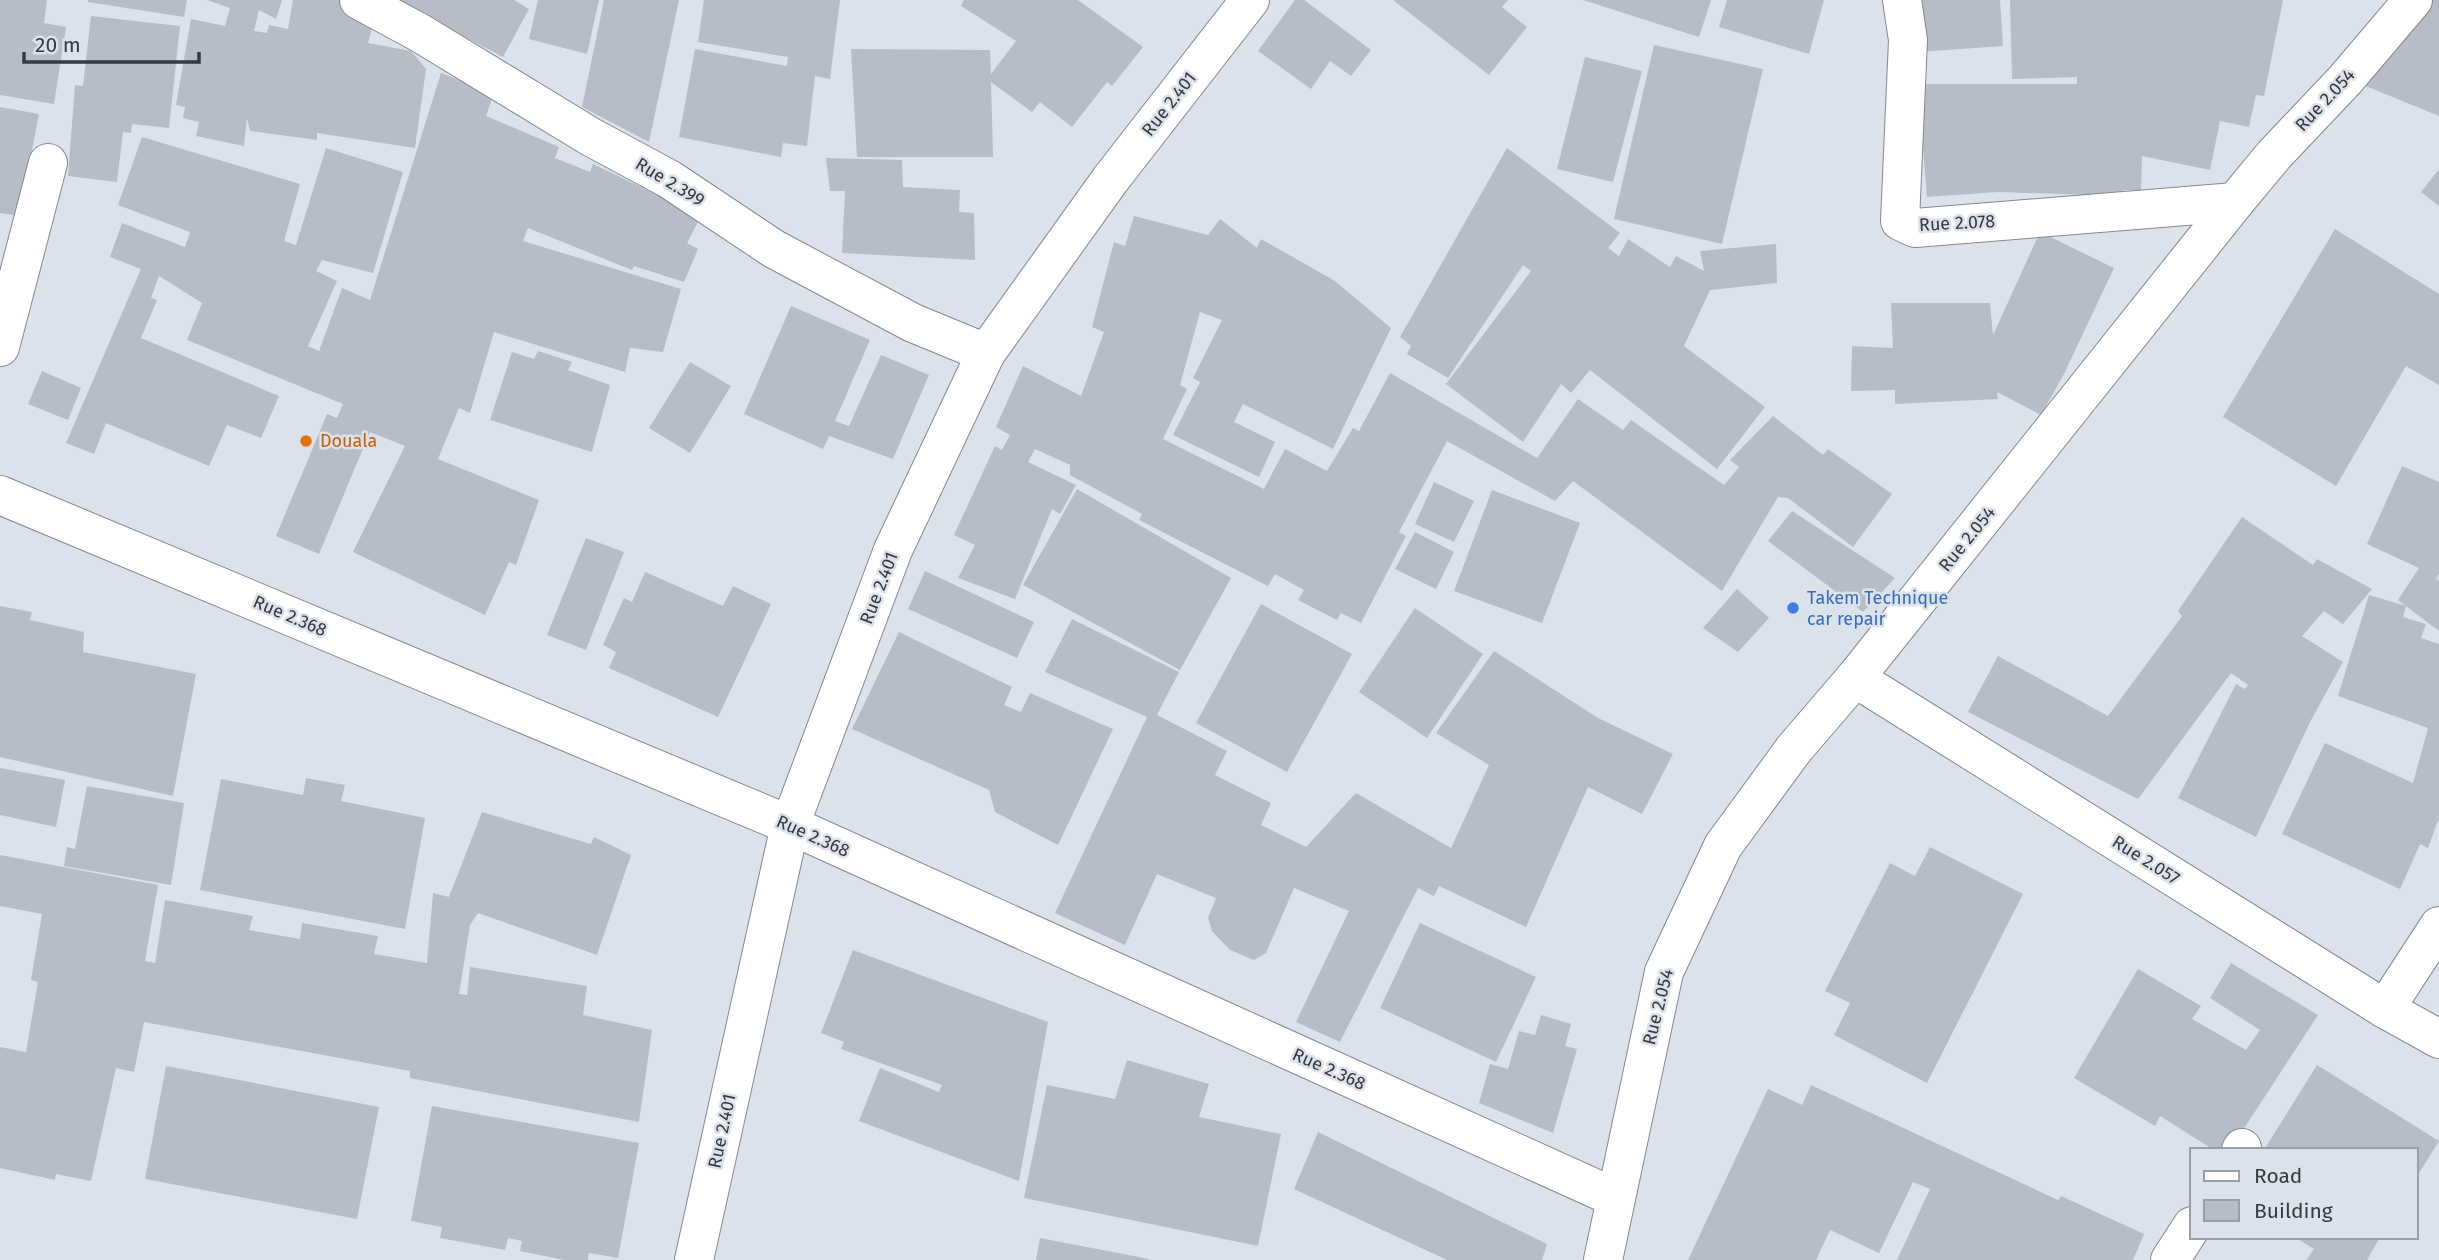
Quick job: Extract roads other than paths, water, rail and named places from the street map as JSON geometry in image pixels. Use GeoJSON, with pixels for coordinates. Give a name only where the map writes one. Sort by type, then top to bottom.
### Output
{"type":"FeatureCollection","features":[{"type":"Feature","properties":{"kind":"street","name":"Rue 2.399"},"geometry":{"type":"LineString","coordinates":[[359,0],[420,33],[591,137],[669,179],[774,248],[913,323],[986,353]]}},
{"type":"Feature","properties":{"kind":"street","name":"Rue 2.401"},"geometry":{"type":"LineString","coordinates":[[694,1260],[790,825],[893,550],[986,353],[1110,180],[1250,0]]}},
{"type":"Feature","properties":{"kind":"street","name":"Rue 2.078"},"geometry":{"type":"LineString","coordinates":[[1902,0],[1908,40],[1900,221],[1915,228],[2235,202]]}},
{"type":"Feature","properties":{"kind":"street","name":"Rue 2.054"},"geometry":{"type":"LineString","coordinates":[[1603,1260],[1664,972],[1723,846],[1794,749],[1855,678],[2235,202],[2413,0]]}},
{"type":"Feature","properties":{"kind":"street"},"geometry":{"type":"LineString","coordinates":[[0,347],[48,163]]}},
{"type":"Feature","properties":{"kind":"street","name":"Rue 2.368"},"geometry":{"type":"LineString","coordinates":[[0,495],[790,825],[1616,1198]]}},
{"type":"Feature","properties":{"kind":"street","name":"Rue 2.057"},"geometry":{"type":"LineString","coordinates":[[1855,678],[2385,1009],[2439,1039]]}},
{"type":"Feature","properties":{"kind":"street"},"geometry":{"type":"LineString","coordinates":[[2385,1009],[2439,926]]}},
{"type":"Feature","properties":{"kind":"street"},"geometry":{"type":"LineString","coordinates":[[2170,1260],[2190,1229]]}},
{"type":"Feature","properties":{"kind":"place","name":"Douala"},"geometry":{"type":"Point","coordinates":[306,441]}},
{"type":"Feature","properties":{"kind":"place","name":"Takem Technique car repair"},"geometry":{"type":"Point","coordinates":[1793,608]}}]}
